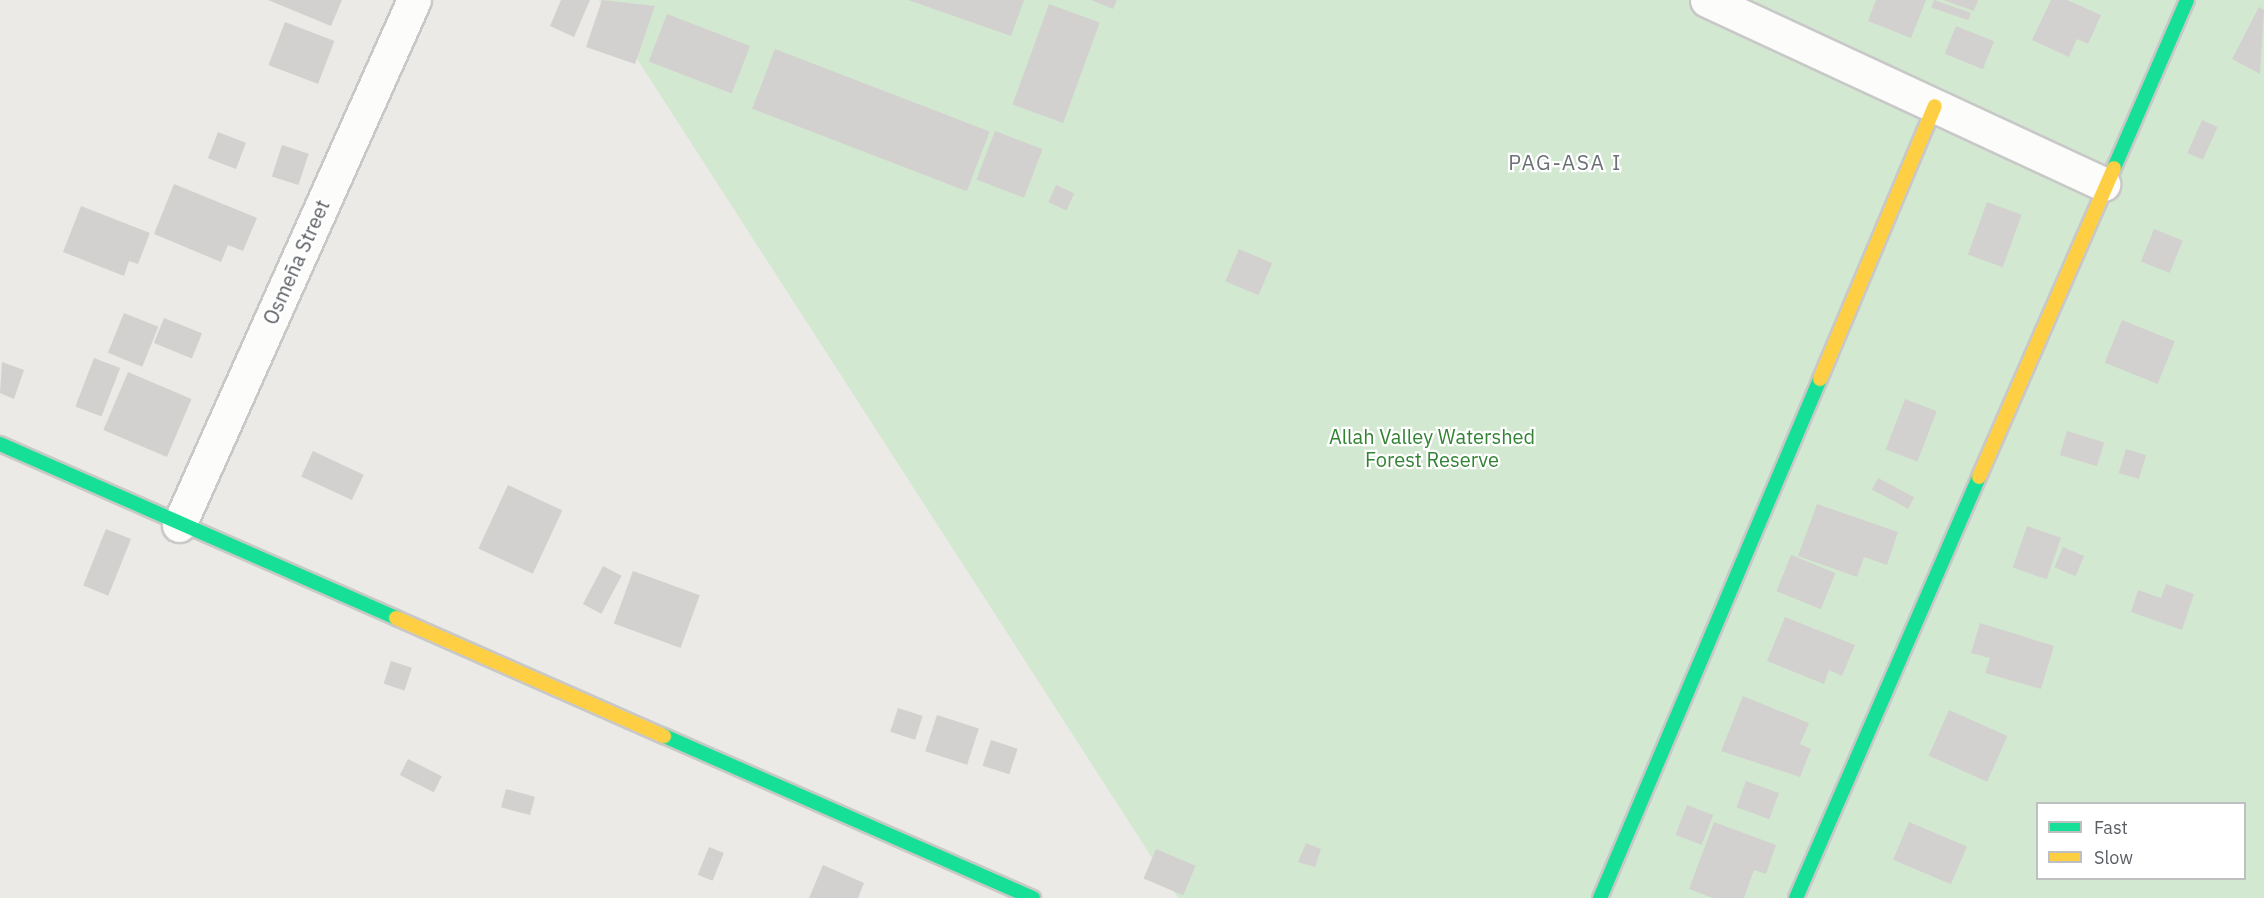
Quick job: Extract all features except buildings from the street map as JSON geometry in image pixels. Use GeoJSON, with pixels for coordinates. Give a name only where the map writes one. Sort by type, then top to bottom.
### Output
{"type":"FeatureCollection","features":[{"type":"Feature","properties":{"kind":"street","name":"Osmeña Street"},"geometry":{"type":"LineString","coordinates":[[179,525],[414,0]]}},
{"type":"Feature","properties":{"kind":"street"},"geometry":{"type":"LineString","coordinates":[[1707,0],[2103,184]]}},
{"type":"Feature","properties":{"kind":"street"},"geometry":{"type":"LineString","coordinates":[[1796,898],[2103,184],[2187,0]]}},
{"type":"Feature","properties":{"kind":"street"},"geometry":{"type":"LineString","coordinates":[[1600,898],[1935,106]]}},
{"type":"Feature","properties":{"kind":"street"},"geometry":{"type":"LineString","coordinates":[[0,444],[179,525],[1033,898]]}},
{"type":"Feature","properties":{"kind":"green space","name":"Allah Valley Watershed Forest Reserve"},"geometry":{"type":"Polygon","coordinates":[[[599,0],[2264,0],[2264,898],[1178,898],[599,0]]]}},
{"type":"Feature","properties":{"kind":"traffic: fast"},"geometry":{"type":"LineString","coordinates":[[2114,168],[2187,0]]}},
{"type":"Feature","properties":{"kind":"traffic: fast"},"geometry":{"type":"LineString","coordinates":[[1600,898],[1820,379]]}},
{"type":"Feature","properties":{"kind":"traffic: fast"},"geometry":{"type":"LineString","coordinates":[[0,444],[396,618]]}},
{"type":"Feature","properties":{"kind":"traffic: fast"},"geometry":{"type":"LineString","coordinates":[[1796,898],[1979,477]]}},
{"type":"Feature","properties":{"kind":"traffic: fast"},"geometry":{"type":"LineString","coordinates":[[664,736],[1033,898]]}},
{"type":"Feature","properties":{"kind":"traffic: slow"},"geometry":{"type":"LineString","coordinates":[[1820,379],[1935,106]]}},
{"type":"Feature","properties":{"kind":"traffic: slow"},"geometry":{"type":"LineString","coordinates":[[1979,477],[2114,168]]}},
{"type":"Feature","properties":{"kind":"traffic: slow"},"geometry":{"type":"LineString","coordinates":[[396,618],[664,736]]}},
{"type":"Feature","properties":{"kind":"district","name":"PAG-ASA I"},"geometry":{"type":"Point","coordinates":[1565,162]}}]}
